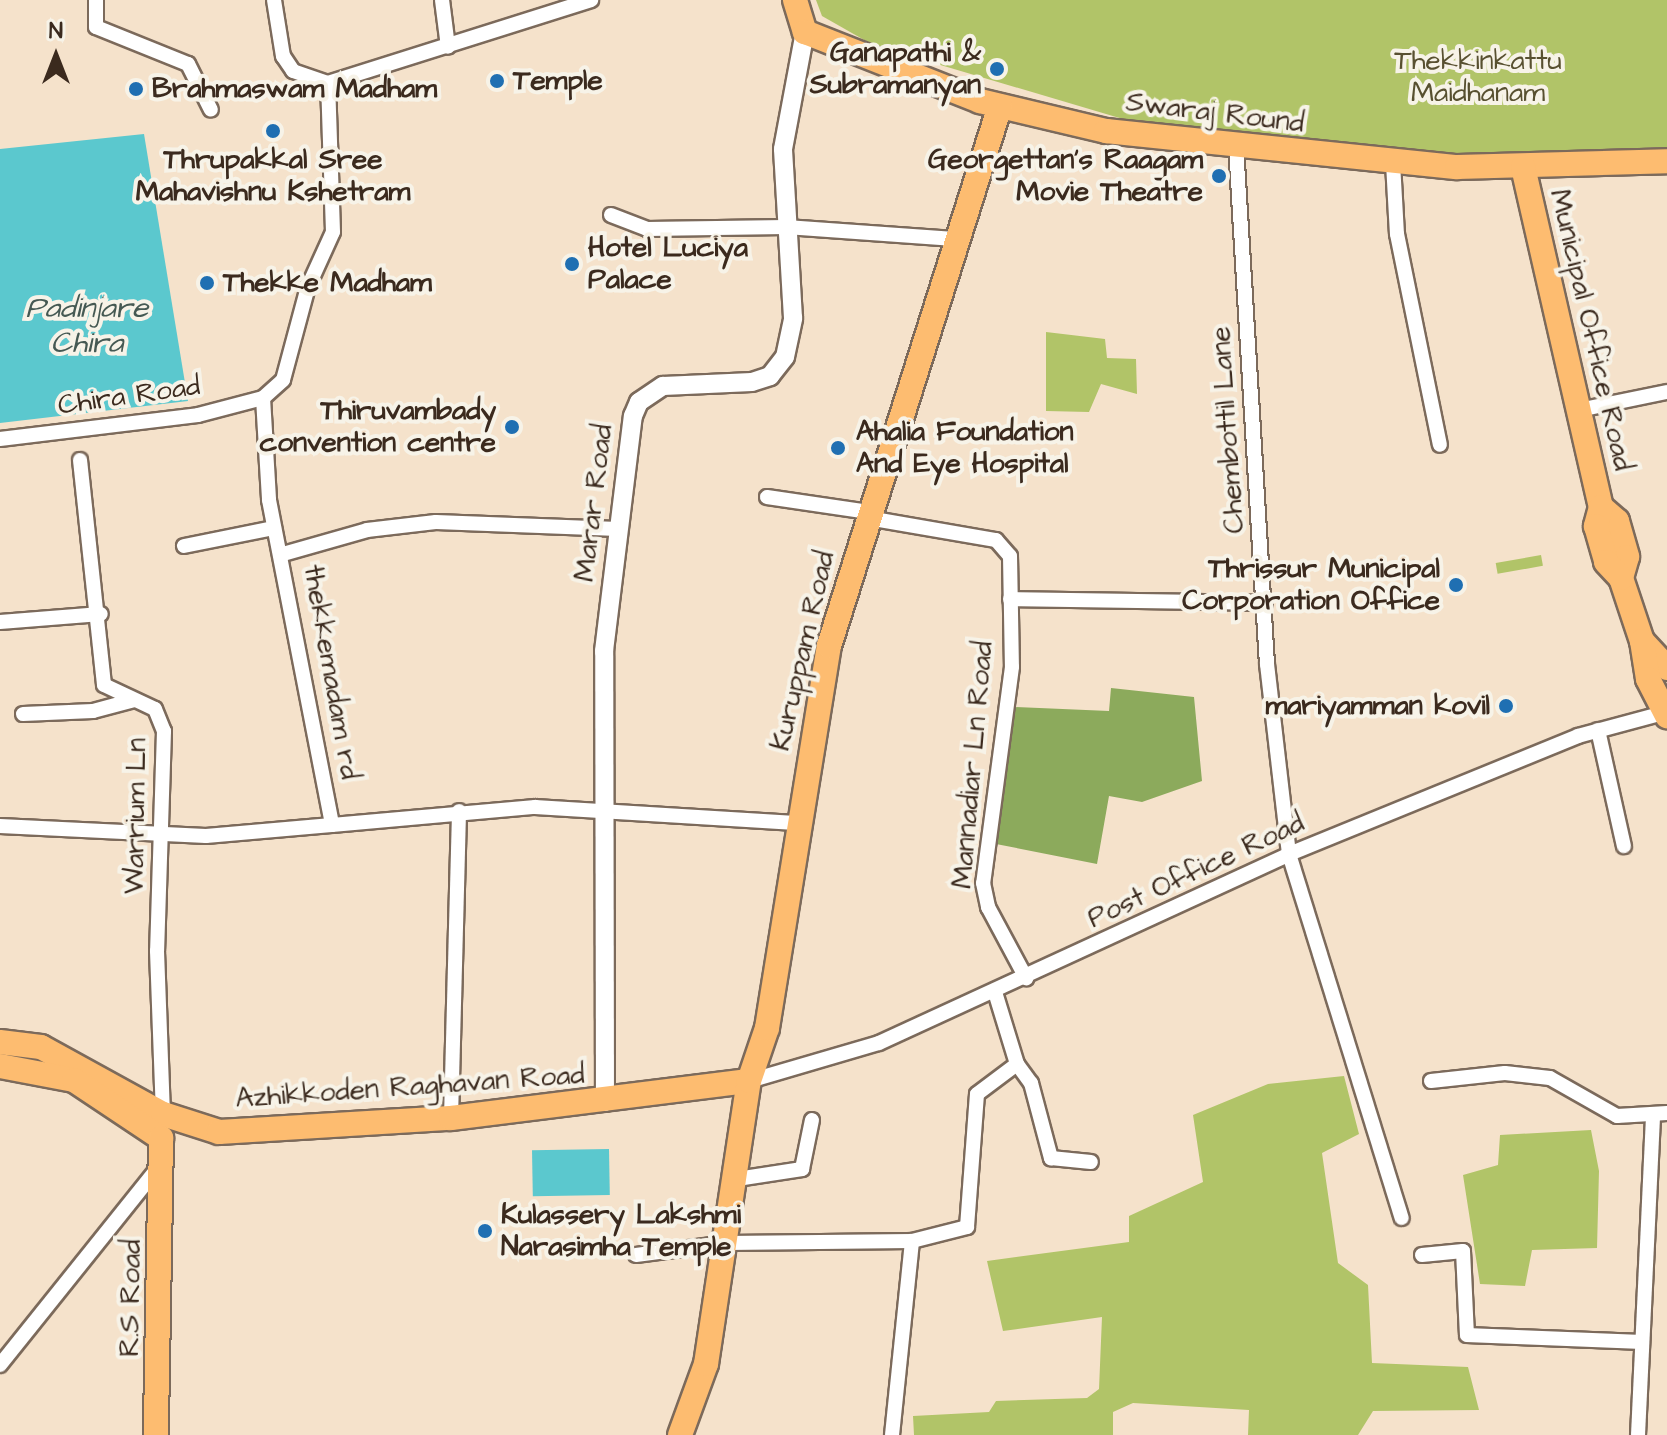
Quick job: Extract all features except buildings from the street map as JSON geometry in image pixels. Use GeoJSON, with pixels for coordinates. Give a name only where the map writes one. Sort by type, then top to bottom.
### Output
{"type":"FeatureCollection","features":[{"type":"Feature","properties":{"kind":"main road"},"geometry":{"type":"LineString","coordinates":[[795,0],[805,32]]}},
{"type":"Feature","properties":{"kind":"main road","name":"Swaraj Round"},"geometry":{"type":"LineString","coordinates":[[805,32],[1000,106],[1106,131],[1393,163],[1523,167],[1667,161]]}},
{"type":"Feature","properties":{"kind":"main road","name":"Kuruppam Road"},"geometry":{"type":"LineString","coordinates":[[680,1435],[700,1392],[727,1243],[749,1081],[767,1028],[796,823],[829,646],[955,239],[1000,106]]}},
{"type":"Feature","properties":{"kind":"main road","name":"Municipal Office Road"},"geometry":{"type":"LineString","coordinates":[[1523,167],[1601,507],[1617,521],[1627,557],[1621,578],[1642,641],[1648,679],[1666,714]]}},
{"type":"Feature","properties":{"kind":"main road","name":"Municipal Office Road"},"geometry":{"type":"LineString","coordinates":[[1642,641],[1667,668]]}},
{"type":"Feature","properties":{"kind":"main road","name":"Azhikkoden Raghavan Road"},"geometry":{"type":"LineString","coordinates":[[0,1042],[69,1059],[162,1126],[219,1132],[451,1118],[605,1102],[749,1081]]}},
{"type":"Feature","properties":{"kind":"main road"},"geometry":{"type":"LineString","coordinates":[[0,1066],[74,1080],[162,1126]]}},
{"type":"Feature","properties":{"kind":"main road","name":"R.S Road"},"geometry":{"type":"LineString","coordinates":[[156,1435],[162,1126]]}},
{"type":"Feature","properties":{"kind":"main road"},"geometry":{"type":"LineString","coordinates":[[161,1163],[172,1144],[219,1132]]}},
{"type":"Feature","properties":{"kind":"street"},"geometry":{"type":"LineString","coordinates":[[96,0],[96,27],[188,64],[211,110]]}},
{"type":"Feature","properties":{"kind":"street"},"geometry":{"type":"LineString","coordinates":[[274,0],[283,56],[293,71],[328,83],[591,0]]}},
{"type":"Feature","properties":{"kind":"street"},"geometry":{"type":"LineString","coordinates":[[442,0],[448,47]]}},
{"type":"Feature","properties":{"kind":"street","name":"Marar Road"},"geometry":{"type":"LineString","coordinates":[[605,1102],[599,810],[618,529],[639,402],[663,386],[752,382],[770,376],[785,357],[793,318],[786,227],[788,96],[805,32]]}},
{"type":"Feature","properties":{"kind":"street"},"geometry":{"type":"LineString","coordinates":[[263,398],[294,358],[308,287],[333,232],[328,83]]}},
{"type":"Feature","properties":{"kind":"street","name":"Chembottil Lane"},"geometry":{"type":"LineString","coordinates":[[1236,146],[1265,603],[1289,854],[1402,1218]]}},
{"type":"Feature","properties":{"kind":"street"},"geometry":{"type":"LineString","coordinates":[[1393,163],[1397,234],[1440,445]]}},
{"type":"Feature","properties":{"kind":"street"},"geometry":{"type":"LineString","coordinates":[[611,215],[647,229],[786,227],[955,239]]}},
{"type":"Feature","properties":{"kind":"street"},"geometry":{"type":"LineString","coordinates":[[1579,410],[1667,392]]}},
{"type":"Feature","properties":{"kind":"street","name":"Chira Road"},"geometry":{"type":"LineString","coordinates":[[0,439],[198,415],[263,398]]}},
{"type":"Feature","properties":{"kind":"street","name":"thekkemadam rd"},"geometry":{"type":"LineString","coordinates":[[263,398],[274,528],[283,554],[332,825]]}},
{"type":"Feature","properties":{"kind":"street","name":"Warrium Ln"},"geometry":{"type":"LineString","coordinates":[[80,460],[101,614],[104,685],[138,699],[162,718],[165,834],[157,951],[162,1126]]}},
{"type":"Feature","properties":{"kind":"street"},"geometry":{"type":"LineString","coordinates":[[767,497],[868,515]]}},
{"type":"Feature","properties":{"kind":"street","name":"Mannadiar Ln Road"},"geometry":{"type":"LineString","coordinates":[[868,515],[1005,545],[1012,667],[983,883],[988,907],[1026,978]]}},
{"type":"Feature","properties":{"kind":"street"},"geometry":{"type":"LineString","coordinates":[[283,554],[367,530],[436,522],[618,529]]}},
{"type":"Feature","properties":{"kind":"street"},"geometry":{"type":"LineString","coordinates":[[184,546],[274,528]]}},
{"type":"Feature","properties":{"kind":"street"},"geometry":{"type":"LineString","coordinates":[[1010,599],[1265,603]]}},
{"type":"Feature","properties":{"kind":"street"},"geometry":{"type":"LineString","coordinates":[[0,622],[101,614]]}},
{"type":"Feature","properties":{"kind":"street"},"geometry":{"type":"LineString","coordinates":[[23,714],[93,711],[138,699]]}},
{"type":"Feature","properties":{"kind":"street","name":"Post Office Road"},"geometry":{"type":"LineString","coordinates":[[749,1081],[879,1043],[1026,978],[1289,854],[1598,730],[1666,714]]}},
{"type":"Feature","properties":{"kind":"street"},"geometry":{"type":"LineString","coordinates":[[1598,730],[1624,846]]}},
{"type":"Feature","properties":{"kind":"street"},"geometry":{"type":"LineString","coordinates":[[0,826],[165,834],[332,825],[459,811],[599,810],[796,823]]}},
{"type":"Feature","properties":{"kind":"street"},"geometry":{"type":"LineString","coordinates":[[451,1118],[459,811]]}},
{"type":"Feature","properties":{"kind":"street"},"geometry":{"type":"LineString","coordinates":[[995,992],[1017,1064],[1031,1083],[1051,1158],[1091,1162]]}},
{"type":"Feature","properties":{"kind":"street"},"geometry":{"type":"LineString","coordinates":[[636,1255],[727,1243],[912,1241],[967,1227],[977,1094],[1017,1064]]}},
{"type":"Feature","properties":{"kind":"street"},"geometry":{"type":"LineString","coordinates":[[1431,1081],[1505,1073],[1550,1078],[1601,1111],[1660,1114],[1638,1435]]}},
{"type":"Feature","properties":{"kind":"street"},"geometry":{"type":"LineString","coordinates":[[737,1179],[802,1169],[812,1120]]}},
{"type":"Feature","properties":{"kind":"street"},"geometry":{"type":"LineString","coordinates":[[0,1365],[161,1163]]}},
{"type":"Feature","properties":{"kind":"street"},"geometry":{"type":"LineString","coordinates":[[892,1435],[912,1241]]}},
{"type":"Feature","properties":{"kind":"street"},"geometry":{"type":"LineString","coordinates":[[1422,1255],[1463,1251],[1467,1335],[1642,1342]]}},
{"type":"Feature","properties":{"kind":"green space","name":"Thekkinkattu Maidhanam"},"geometry":{"type":"Polygon","coordinates":[[[816,0],[1667,0],[1667,147],[1470,156],[1133,122],[873,45],[822,16],[816,0]]]}},
{"type":"Feature","properties":{"kind":"green space"},"geometry":{"type":"Polygon","coordinates":[[[1046,332],[1105,339],[1107,358],[1136,359],[1137,394],[1101,384],[1089,412],[1046,411],[1046,332]]]}},
{"type":"Feature","properties":{"kind":"green space"},"geometry":{"type":"Polygon","coordinates":[[[1541,555],[1543,566],[1498,574],[1496,563],[1541,555]]]}},
{"type":"Feature","properties":{"kind":"green space"},"geometry":{"type":"Polygon","coordinates":[[[1111,688],[1194,697],[1202,781],[1142,802],[1109,796],[1097,864],[996,844],[1014,707],[1109,711],[1111,688]]]}},
{"type":"Feature","properties":{"kind":"green space"},"geometry":{"type":"Polygon","coordinates":[[[1344,1076],[1359,1134],[1322,1153],[1338,1263],[1368,1285],[1372,1363],[1468,1367],[1479,1410],[1373,1411],[1358,1435],[1248,1435],[1249,1410],[1133,1403],[1113,1412],[1113,1435],[914,1435],[913,1416],[989,1412],[996,1401],[1087,1398],[1099,1389],[1102,1317],[1003,1331],[987,1261],[1129,1242],[1129,1216],[1203,1182],[1193,1115],[1268,1084],[1344,1076]]]}},
{"type":"Feature","properties":{"kind":"green space"},"geometry":{"type":"Polygon","coordinates":[[[1591,1130],[1599,1171],[1597,1248],[1532,1250],[1525,1286],[1480,1284],[1463,1175],[1498,1165],[1500,1135],[1591,1130]]]}},
{"type":"Feature","properties":{"kind":"water","name":"Padinjare Chira"},"geometry":{"type":"Polygon","coordinates":[[[144,134],[188,401],[0,423],[0,149],[144,134]]]}},
{"type":"Feature","properties":{"kind":"water"},"geometry":{"type":"Polygon","coordinates":[[[609,1149],[610,1195],[533,1196],[532,1150],[609,1149]]]}},
{"type":"Feature","properties":{"kind":"place","name":"Ganapathi & Subramanyan"},"geometry":{"type":"Point","coordinates":[997,69]}},
{"type":"Feature","properties":{"kind":"place","name":"Temple"},"geometry":{"type":"Point","coordinates":[497,81]}},
{"type":"Feature","properties":{"kind":"place","name":"Brahmaswam Madham"},"geometry":{"type":"Point","coordinates":[136,89]}},
{"type":"Feature","properties":{"kind":"place","name":"Thrupakkal Sree Mahavishnu Kshetram"},"geometry":{"type":"Point","coordinates":[273,131]}},
{"type":"Feature","properties":{"kind":"place","name":"Georgettan's Raagam Movie Theatre"},"geometry":{"type":"Point","coordinates":[1219,176]}},
{"type":"Feature","properties":{"kind":"place","name":"Hotel Luciya Palace"},"geometry":{"type":"Point","coordinates":[572,264]}},
{"type":"Feature","properties":{"kind":"place","name":"Thekke Madham"},"geometry":{"type":"Point","coordinates":[207,283]}},
{"type":"Feature","properties":{"kind":"place","name":"Thiruvambady convention centre"},"geometry":{"type":"Point","coordinates":[512,427]}},
{"type":"Feature","properties":{"kind":"place","name":"Ahalia Foundation And Eye Hospital"},"geometry":{"type":"Point","coordinates":[838,448]}},
{"type":"Feature","properties":{"kind":"place","name":"Thrissur Municipal Corporation Office"},"geometry":{"type":"Point","coordinates":[1456,585]}},
{"type":"Feature","properties":{"kind":"place","name":"mariyamman kovil"},"geometry":{"type":"Point","coordinates":[1506,706]}},
{"type":"Feature","properties":{"kind":"place","name":"Kulassery Lakshmi Narasimha Temple"},"geometry":{"type":"Point","coordinates":[485,1231]}}]}
